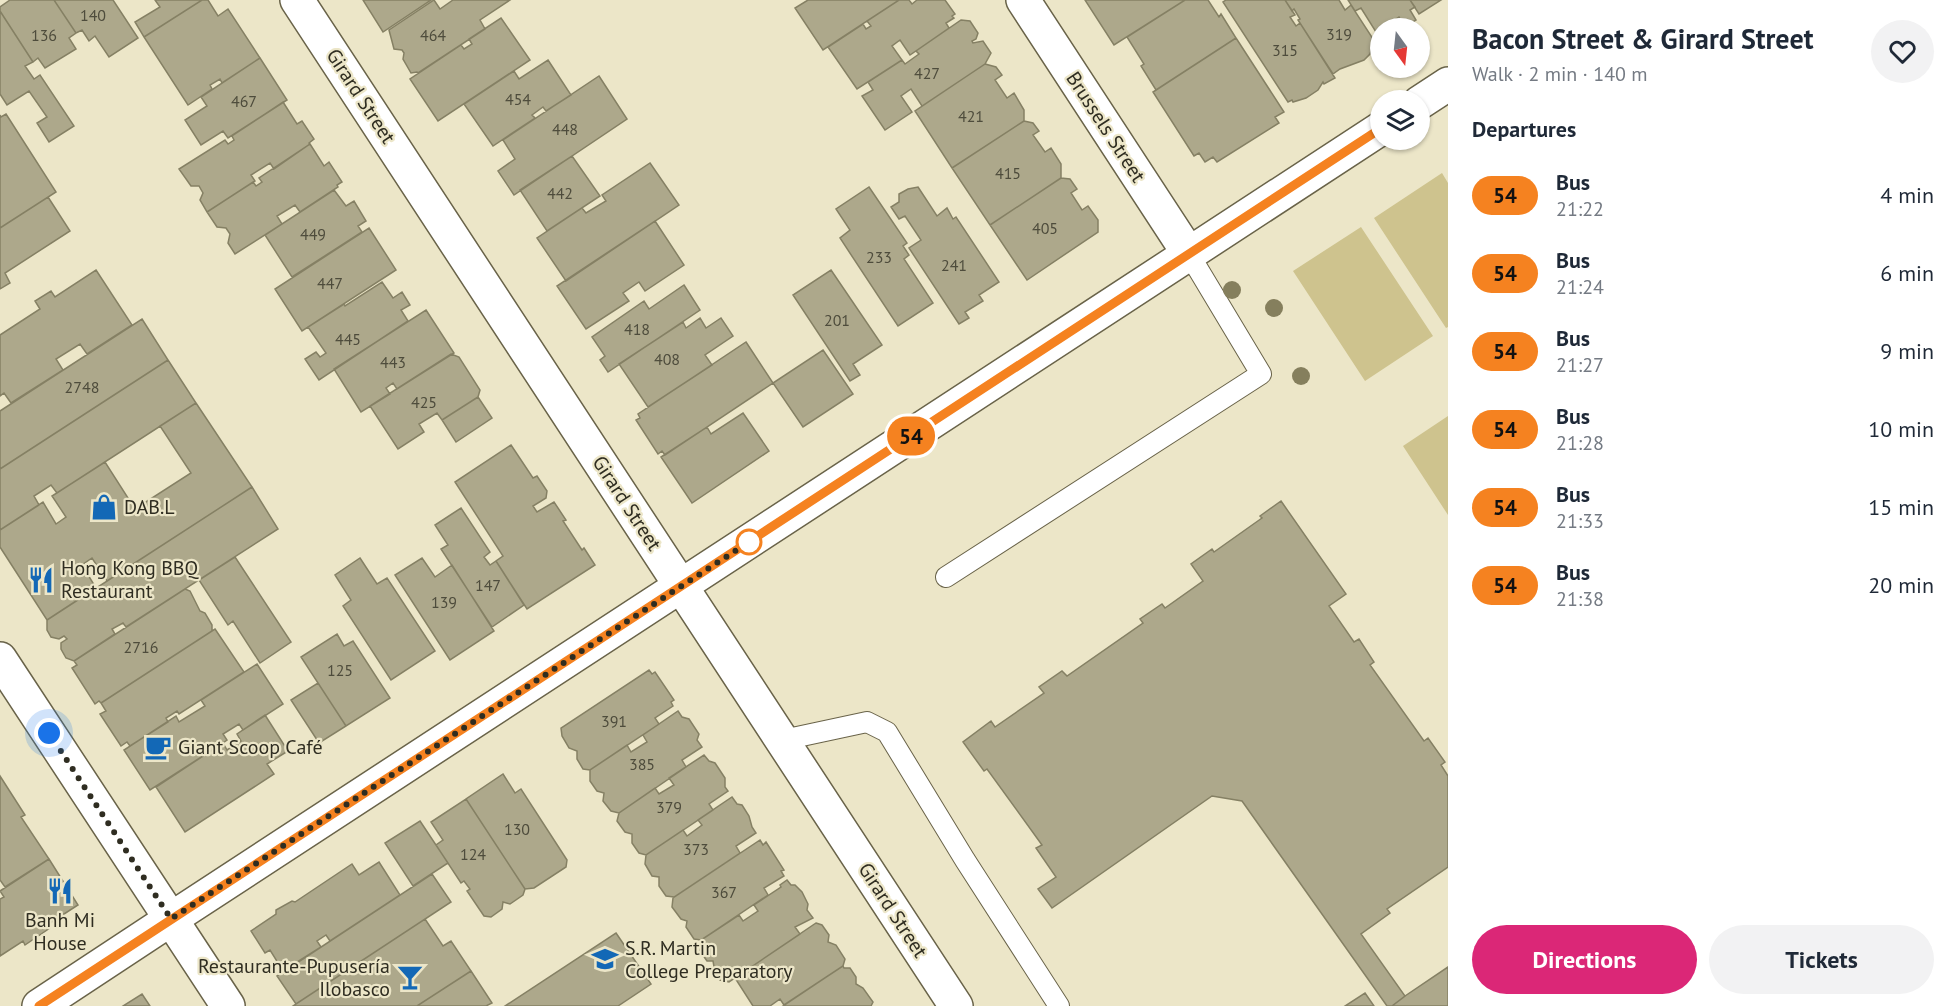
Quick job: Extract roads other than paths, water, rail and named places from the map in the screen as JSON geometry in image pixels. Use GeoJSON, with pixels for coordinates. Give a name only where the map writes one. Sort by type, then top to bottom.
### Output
{"type":"FeatureCollection","features":[{"type":"Feature","properties":{"kind":"street","name":"Girard Street"},"geometry":{"type":"LineString","coordinates":[[297,0],[956,1006]]}},
{"type":"Feature","properties":{"kind":"street","name":"Brussels Street"},"geometry":{"type":"LineString","coordinates":[[1023,0],[1190,254]]}},
{"type":"Feature","properties":{"kind":"street"},"geometry":{"type":"LineString","coordinates":[[1430,96],[1448,84]]}},
{"type":"Feature","properties":{"kind":"street"},"geometry":{"type":"LineString","coordinates":[[39,1006],[1370,136]]}},
{"type":"Feature","properties":{"kind":"street"},"geometry":{"type":"LineString","coordinates":[[0,659],[228,1006]]}},
{"type":"Feature","properties":{"kind":"lane"},"geometry":{"type":"LineString","coordinates":[[946,577],[1261,374],[1190,254]]}},
{"type":"Feature","properties":{"kind":"lane"},"geometry":{"type":"LineString","coordinates":[[783,740],[867,722],[887,732],[965,860],[1059,1006]]}},
{"type":"Feature","properties":{"kind":"place","name":"DAB.L"},"geometry":{"type":"Point","coordinates":[104,507]}},
{"type":"Feature","properties":{"kind":"place","name":"Hong Kong BBQ Restaurant"},"geometry":{"type":"Point","coordinates":[41,580]}},
{"type":"Feature","properties":{"kind":"place","name":"Giant Scoop Café"},"geometry":{"type":"Point","coordinates":[158,747]}},
{"type":"Feature","properties":{"kind":"place","name":"Banh Mi House"},"geometry":{"type":"Point","coordinates":[60,891]}},
{"type":"Feature","properties":{"kind":"place","name":"S.R. Martin College Preparatory"},"geometry":{"type":"Point","coordinates":[605,959]}},
{"type":"Feature","properties":{"kind":"place","name":"Restaurante-Pupusería Ilobasco"},"geometry":{"type":"Point","coordinates":[410,977]}}]}
